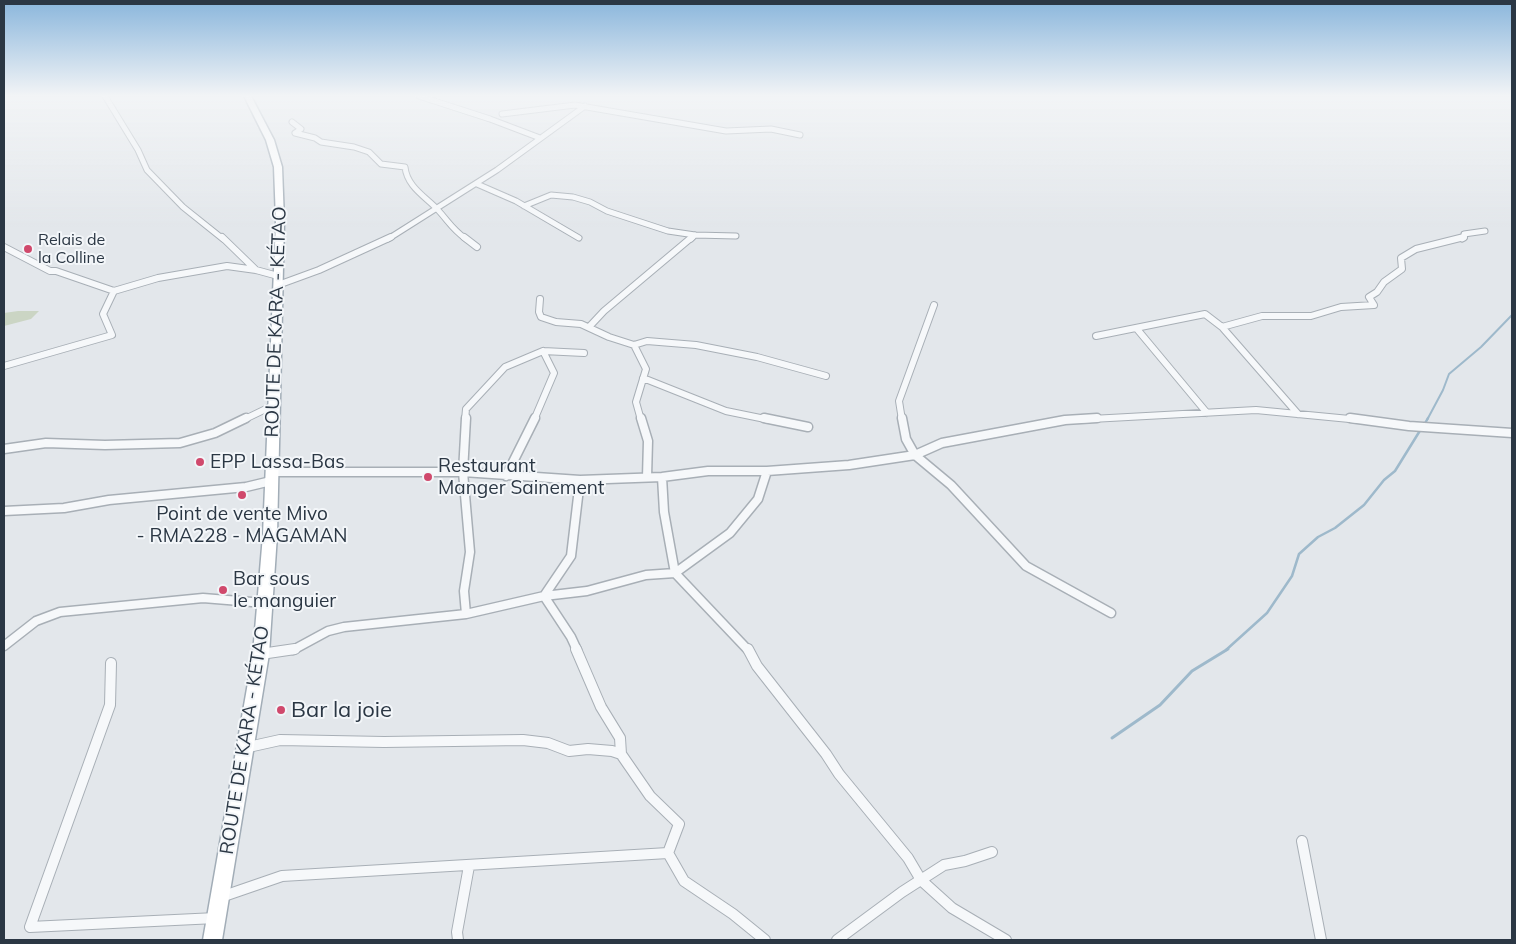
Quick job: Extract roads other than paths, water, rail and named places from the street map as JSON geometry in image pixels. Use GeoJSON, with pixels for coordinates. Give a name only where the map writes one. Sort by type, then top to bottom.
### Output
{"type":"FeatureCollection","features":[{"type":"Feature","properties":{"kind":"main road","name":"ROUTE DE KARA - KÉTAO"},"geometry":{"type":"LineString","coordinates":[[212,940],[261,654],[271,477],[280,222],[278,167],[270,140]]}},
{"type":"Feature","properties":{"kind":"street"},"geometry":{"type":"LineString","coordinates":[[132,140],[147,170],[160,185],[183,207],[217,233],[256,270],[278,281],[394,236],[476,184],[537,140]]}},
{"type":"Feature","properties":{"kind":"street"},"geometry":{"type":"LineString","coordinates":[[318,140],[369,152],[381,164],[405,167],[406,176],[426,201],[437,209],[451,228],[477,247]]}},
{"type":"Feature","properties":{"kind":"street"},"geometry":{"type":"LineString","coordinates":[[476,184],[496,191],[524,206],[550,224],[579,238]]}},
{"type":"Feature","properties":{"kind":"street"},"geometry":{"type":"LineString","coordinates":[[524,206],[551,195],[573,197],[590,202],[607,211],[668,231],[695,235],[736,236]]}},
{"type":"Feature","properties":{"kind":"street"},"geometry":{"type":"LineString","coordinates":[[1222,327],[1262,316],[1311,316],[1341,307],[1374,305],[1370,297],[1377,292],[1384,282],[1402,269],[1401,258],[1406,254],[1424,245],[1456,241],[1464,238],[1464,234],[1485,231]]}},
{"type":"Feature","properties":{"kind":"street"},"geometry":{"type":"LineString","coordinates":[[589,327],[626,292],[695,235]]}},
{"type":"Feature","properties":{"kind":"street"},"geometry":{"type":"LineString","coordinates":[[4,247],[50,271],[56,271],[114,291],[199,269],[227,266],[256,270]]}},
{"type":"Feature","properties":{"kind":"street"},"geometry":{"type":"LineString","coordinates":[[4,366],[112,335],[103,314],[114,291]]}},
{"type":"Feature","properties":{"kind":"street"},"geometry":{"type":"LineString","coordinates":[[540,299],[539,312],[541,317],[548,320],[581,324],[634,346],[646,369],[636,402],[648,441],[647,477]]}},
{"type":"Feature","properties":{"kind":"street"},"geometry":{"type":"LineString","coordinates":[[934,305],[899,401],[906,439],[916,455],[951,485],[1026,566],[1111,613]]}},
{"type":"Feature","properties":{"kind":"street"},"geometry":{"type":"LineString","coordinates":[[1096,336],[1205,314],[1222,327],[1298,414]]}},
{"type":"Feature","properties":{"kind":"street"},"geometry":{"type":"LineString","coordinates":[[1137,329],[1207,413]]}},
{"type":"Feature","properties":{"kind":"street"},"geometry":{"type":"LineString","coordinates":[[634,346],[639,342],[667,340],[700,345],[826,376]]}},
{"type":"Feature","properties":{"kind":"street"},"geometry":{"type":"LineString","coordinates":[[466,614],[464,591],[470,552],[463,472],[466,409],[505,367],[543,351],[584,353]]}},
{"type":"Feature","properties":{"kind":"street"},"geometry":{"type":"LineString","coordinates":[[506,476],[537,414],[554,372],[543,351]]}},
{"type":"Feature","properties":{"kind":"street"},"geometry":{"type":"LineString","coordinates":[[643,378],[726,411],[808,427]]}},
{"type":"Feature","properties":{"kind":"street"},"geometry":{"type":"LineString","coordinates":[[4,449],[46,443],[105,445],[180,443],[215,433],[274,405]]}},
{"type":"Feature","properties":{"kind":"street"},"geometry":{"type":"LineString","coordinates":[[4,511],[64,508],[109,500],[246,487],[271,477],[463,472],[580,480],[662,477],[708,471],[768,471],[848,465],[916,455],[942,443],[1065,420],[1256,410],[1409,426],[1512,433]]}},
{"type":"Feature","properties":{"kind":"street"},"geometry":{"type":"LineString","coordinates":[[261,654],[292,651],[328,631],[344,627],[466,614],[544,596],[587,591],[646,575],[675,573],[730,533],[758,499],[768,471]]}},
{"type":"Feature","properties":{"kind":"street"},"geometry":{"type":"LineString","coordinates":[[662,477],[664,512],[675,573],[712,614],[746,646],[757,666],[826,754],[839,774],[908,858],[922,880],[952,908],[1006,940]]}},
{"type":"Feature","properties":{"kind":"street"},"geometry":{"type":"LineString","coordinates":[[544,596],[571,556],[580,480]]}},
{"type":"Feature","properties":{"kind":"street"},"geometry":{"type":"LineString","coordinates":[[544,596],[571,637],[601,707],[620,738],[621,754],[650,796],[678,824],[668,853],[684,881],[733,914],[766,940]]}},
{"type":"Feature","properties":{"kind":"street"},"geometry":{"type":"LineString","coordinates":[[4,646],[31,623],[46,614],[203,598],[264,603]]}},
{"type":"Feature","properties":{"kind":"street"},"geometry":{"type":"LineString","coordinates":[[111,663],[110,705],[30,926],[216,918]]}},
{"type":"Feature","properties":{"kind":"street"},"geometry":{"type":"LineString","coordinates":[[244,748],[280,740],[384,742],[523,740],[548,743],[569,750],[604,750],[621,754]]}},
{"type":"Feature","properties":{"kind":"street"},"geometry":{"type":"LineString","coordinates":[[1302,841],[1321,940]]}},
{"type":"Feature","properties":{"kind":"street"},"geometry":{"type":"LineString","coordinates":[[837,940],[902,892],[944,865],[965,861],[992,852]]}},
{"type":"Feature","properties":{"kind":"street"},"geometry":{"type":"LineString","coordinates":[[221,896],[282,876],[668,853]]}},
{"type":"Feature","properties":{"kind":"street"},"geometry":{"type":"LineString","coordinates":[[458,940],[457,932],[469,866]]}},
{"type":"Feature","properties":{"kind":"waterway"},"geometry":{"type":"LineString","coordinates":[[1427,420],[1449,374],[1481,347],[1512,315]]}},
{"type":"Feature","properties":{"kind":"waterway"},"geometry":{"type":"LineString","coordinates":[[1424,425],[1428,418]]}},
{"type":"Feature","properties":{"kind":"waterway"},"geometry":{"type":"LineString","coordinates":[[1226,650],[1267,613],[1292,576],[1299,554],[1318,537],[1335,528],[1364,505],[1384,480],[1395,471],[1421,429]]}},
{"type":"Feature","properties":{"kind":"waterway"},"geometry":{"type":"LineString","coordinates":[[1112,738],[1160,705],[1192,671],[1228,649]]}},
{"type":"Feature","properties":{"kind":"place","name":"Relais de la Colline"},"geometry":{"type":"Point","coordinates":[28,249]}},
{"type":"Feature","properties":{"kind":"place","name":"EPP Lassa-Bas"},"geometry":{"type":"Point","coordinates":[200,462]}},
{"type":"Feature","properties":{"kind":"place","name":"Restaurant Manger Sainement"},"geometry":{"type":"Point","coordinates":[428,477]}},
{"type":"Feature","properties":{"kind":"place","name":"Point de vente Mivo - RMA228 - MAGAMAN"},"geometry":{"type":"Point","coordinates":[242,495]}},
{"type":"Feature","properties":{"kind":"place","name":"Bar sous le manguier"},"geometry":{"type":"Point","coordinates":[223,590]}},
{"type":"Feature","properties":{"kind":"place","name":"Bar la joie"},"geometry":{"type":"Point","coordinates":[281,710]}}]}
